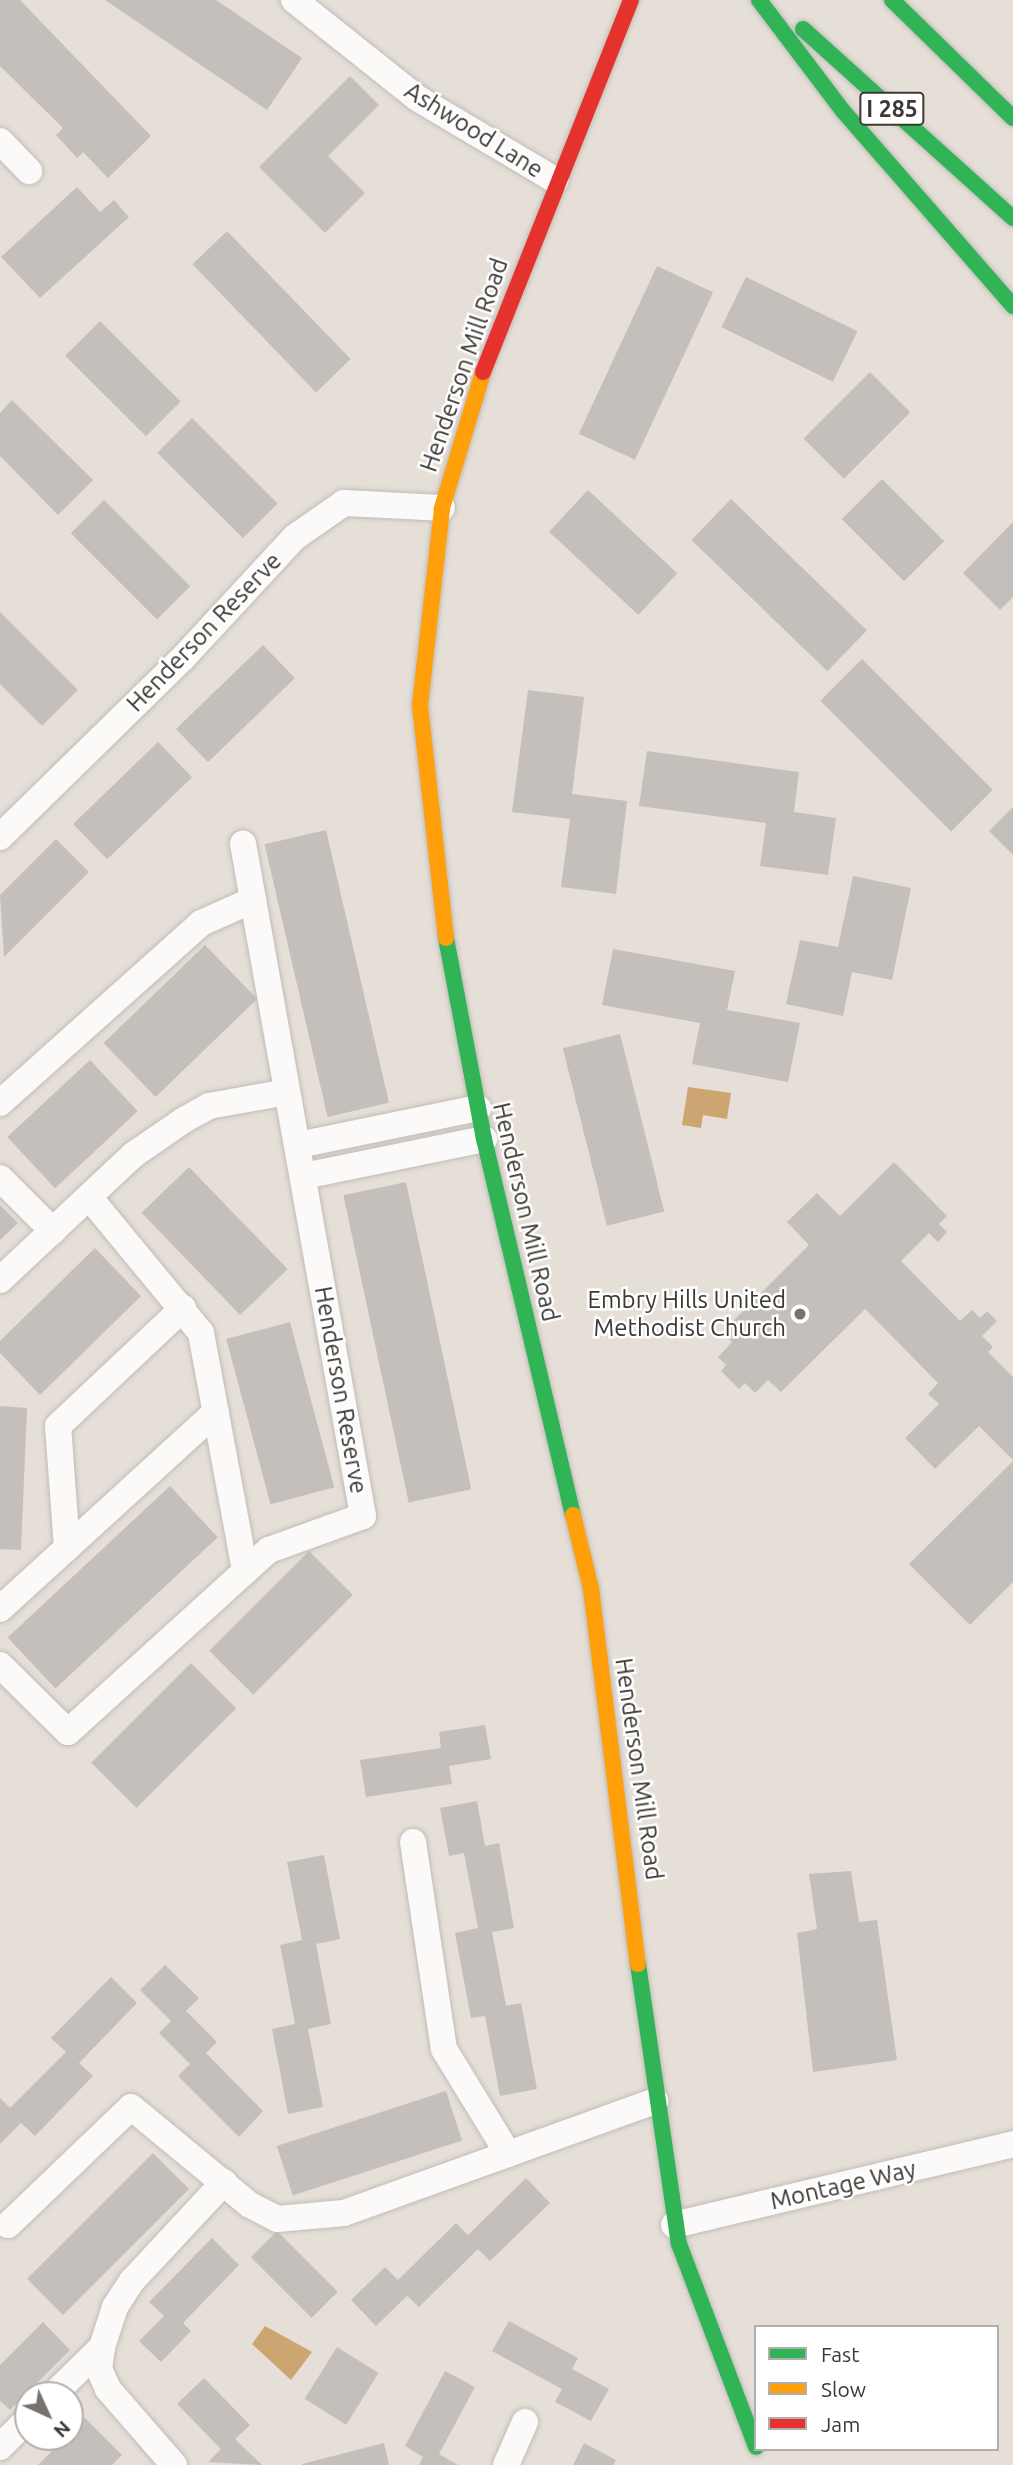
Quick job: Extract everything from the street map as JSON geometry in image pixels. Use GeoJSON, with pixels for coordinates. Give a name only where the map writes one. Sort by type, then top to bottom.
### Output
{"type":"FeatureCollection","features":[{"type":"Feature","properties":{"kind":"main road","name":"Henderson Mill Road"},"geometry":{"type":"LineString","coordinates":[[631,0],[555,180],[476,386],[442,508],[420,705],[433,859],[478,1108],[591,1589],[635,1901],[654,2101],[674,2225],[754,2443]]}},
{"type":"Feature","properties":{"kind":"main road"},"geometry":{"type":"LineString","coordinates":[[759,0],[843,111],[1013,306]]}},
{"type":"Feature","properties":{"kind":"main road","name":"I 285"},"geometry":{"type":"LineString","coordinates":[[770,0],[1013,218]]}},
{"type":"Feature","properties":{"kind":"main road"},"geometry":{"type":"LineString","coordinates":[[892,0],[1013,118]]}},
{"type":"Feature","properties":{"kind":"main road"},"geometry":{"type":"LineString","coordinates":[[905,0],[1003,81]]}},
{"type":"Feature","properties":{"kind":"street","name":"Ashwood Lane"},"geometry":{"type":"LineString","coordinates":[[294,0],[417,98],[555,180]]}},
{"type":"Feature","properties":{"kind":"street"},"geometry":{"type":"LineString","coordinates":[[0,141],[29,171]]}},
{"type":"Feature","properties":{"kind":"street","name":"Henderson Reserve"},"geometry":{"type":"LineString","coordinates":[[0,837],[182,659],[295,537],[344,503],[442,508]]}},
{"type":"Feature","properties":{"kind":"street","name":"Henderson Reserve"},"geometry":{"type":"LineString","coordinates":[[0,1665],[68,1732],[269,1550],[363,1516],[243,844]]}},
{"type":"Feature","properties":{"kind":"street"},"geometry":{"type":"LineString","coordinates":[[0,1103],[201,923],[253,900]]}},
{"type":"Feature","properties":{"kind":"street"},"geometry":{"type":"LineString","coordinates":[[0,1280],[133,1156],[209,1106],[287,1092]]}},
{"type":"Feature","properties":{"kind":"street"},"geometry":{"type":"LineString","coordinates":[[298,1145],[478,1108]]}},
{"type":"Feature","properties":{"kind":"street"},"geometry":{"type":"LineString","coordinates":[[404,1123],[410,1154]]}},
{"type":"Feature","properties":{"kind":"street"},"geometry":{"type":"LineString","coordinates":[[304,1176],[484,1139]]}},
{"type":"Feature","properties":{"kind":"street"},"geometry":{"type":"LineString","coordinates":[[0,1178],[53,1231]]}},
{"type":"Feature","properties":{"kind":"street"},"geometry":{"type":"LineString","coordinates":[[89,1197],[201,1333],[245,1571]]}},
{"type":"Feature","properties":{"kind":"street"},"geometry":{"type":"LineString","coordinates":[[67,1548],[58,1426],[183,1308]]}},
{"type":"Feature","properties":{"kind":"street"},"geometry":{"type":"LineString","coordinates":[[0,1609],[216,1412]]}},
{"type":"Feature","properties":{"kind":"street"},"geometry":{"type":"LineString","coordinates":[[413,1842],[444,2049],[508,2154]]}},
{"type":"Feature","properties":{"kind":"street"},"geometry":{"type":"LineString","coordinates":[[8,2225],[131,2107],[224,2182],[278,2219],[344,2213],[654,2101]]}},
{"type":"Feature","properties":{"kind":"street","name":"Montage Way"},"geometry":{"type":"LineString","coordinates":[[674,2225],[1013,2144]]}},
{"type":"Feature","properties":{"kind":"street"},"geometry":{"type":"LineString","coordinates":[[174,2465],[108,2389],[99,2369],[102,2347],[115,2307],[132,2281],[224,2182]]}},
{"type":"Feature","properties":{"kind":"street"},"geometry":{"type":"LineString","coordinates":[[67,2381],[102,2347]]}},
{"type":"Feature","properties":{"kind":"street"},"geometry":{"type":"LineString","coordinates":[[506,2465],[525,2422]]}},
{"type":"Feature","properties":{"kind":"street"},"geometry":{"type":"LineString","coordinates":[[0,2446],[14,2432]]}},
{"type":"Feature","properties":{"kind":"shaded area"},"geometry":{"type":"Polygon","coordinates":[[[688,1087],[731,1093],[727,1119],[703,1115],[701,1128],[682,1125],[688,1087]]]}},
{"type":"Feature","properties":{"kind":"shaded area"},"geometry":{"type":"Polygon","coordinates":[[[265,2326],[312,2352],[291,2380],[252,2344],[265,2326]]]}},
{"type":"Feature","properties":{"kind":"building"},"geometry":{"type":"Polygon","coordinates":[[[0,0],[20,0],[151,136],[108,178],[83,152],[77,158],[56,135],[63,128],[0,66],[0,0]]]}},
{"type":"Feature","properties":{"kind":"building"},"geometry":{"type":"Polygon","coordinates":[[[105,0],[216,0],[302,58],[267,110],[105,0]]]}},
{"type":"Feature","properties":{"kind":"building"},"geometry":{"type":"Polygon","coordinates":[[[350,76],[379,105],[328,156],[365,193],[325,233],[259,167],[350,76]]]}},
{"type":"Feature","properties":{"kind":"building"},"geometry":{"type":"Polygon","coordinates":[[[77,187],[100,212],[114,200],[129,217],[40,298],[1,257],[77,187]]]}},
{"type":"Feature","properties":{"kind":"building"},"geometry":{"type":"Polygon","coordinates":[[[227,231],[351,359],[316,392],[192,264],[227,231]]]}},
{"type":"Feature","properties":{"kind":"building"},"geometry":{"type":"Polygon","coordinates":[[[657,266],[713,292],[635,460],[579,434],[657,266]]]}},
{"type":"Feature","properties":{"kind":"building"},"geometry":{"type":"Polygon","coordinates":[[[746,277],[857,331],[833,382],[721,327],[746,277]]]}},
{"type":"Feature","properties":{"kind":"building"},"geometry":{"type":"Polygon","coordinates":[[[100,321],[181,402],[146,436],[65,356],[100,321]]]}},
{"type":"Feature","properties":{"kind":"building"},"geometry":{"type":"Polygon","coordinates":[[[870,372],[910,412],[844,479],[804,438],[870,372]]]}},
{"type":"Feature","properties":{"kind":"building"},"geometry":{"type":"Polygon","coordinates":[[[12,400],[93,480],[58,515],[0,456],[0,413],[12,400]]]}},
{"type":"Feature","properties":{"kind":"building"},"geometry":{"type":"Polygon","coordinates":[[[192,418],[278,504],[243,538],[157,453],[192,418]]]}},
{"type":"Feature","properties":{"kind":"building"},"geometry":{"type":"Polygon","coordinates":[[[882,479],[944,541],[904,582],[842,519],[882,479]]]}},
{"type":"Feature","properties":{"kind":"building"},"geometry":{"type":"Polygon","coordinates":[[[588,490],[677,573],[638,615],[549,532],[588,490]]]}},
{"type":"Feature","properties":{"kind":"building"},"geometry":{"type":"Polygon","coordinates":[[[731,499],[867,630],[827,671],[691,540],[731,499]]]}},
{"type":"Feature","properties":{"kind":"building"},"geometry":{"type":"Polygon","coordinates":[[[104,500],[190,586],[157,620],[71,533],[104,500]]]}},
{"type":"Feature","properties":{"kind":"building"},"geometry":{"type":"Polygon","coordinates":[[[1013,522],[1013,597],[1000,610],[963,573],[1013,522]]]}},
{"type":"Feature","properties":{"kind":"building"},"geometry":{"type":"Polygon","coordinates":[[[0,612],[78,690],[42,726],[0,684],[0,612]]]}},
{"type":"Feature","properties":{"kind":"building"},"geometry":{"type":"Polygon","coordinates":[[[263,645],[295,678],[208,762],[176,729],[263,645]]]}},
{"type":"Feature","properties":{"kind":"building"},"geometry":{"type":"Polygon","coordinates":[[[862,659],[993,790],[951,832],[820,701],[862,659]]]}},
{"type":"Feature","properties":{"kind":"building"},"geometry":{"type":"Polygon","coordinates":[[[528,690],[584,697],[572,794],[627,801],[616,894],[561,887],[570,819],[512,812],[528,690]]]}},
{"type":"Feature","properties":{"kind":"building"},"geometry":{"type":"Polygon","coordinates":[[[158,742],[192,777],[107,859],[73,824],[158,742]]]}},
{"type":"Feature","properties":{"kind":"building"},"geometry":{"type":"Polygon","coordinates":[[[647,751],[799,772],[794,812],[836,818],[828,875],[760,866],[766,823],[639,806],[647,751]]]}},
{"type":"Feature","properties":{"kind":"building"},"geometry":{"type":"Polygon","coordinates":[[[1013,807],[1013,855],[989,831],[1013,807]]]}},
{"type":"Feature","properties":{"kind":"building"},"geometry":{"type":"Polygon","coordinates":[[[326,830],[389,1103],[328,1117],[265,844],[326,830]]]}},
{"type":"Feature","properties":{"kind":"building"},"geometry":{"type":"Polygon","coordinates":[[[56,839],[89,872],[4,957],[0,895],[56,839]]]}},
{"type":"Feature","properties":{"kind":"building"},"geometry":{"type":"Polygon","coordinates":[[[853,876],[911,888],[892,980],[852,972],[843,1016],[786,1004],[800,940],[838,947],[853,876]]]}},
{"type":"Feature","properties":{"kind":"building"},"geometry":{"type":"Polygon","coordinates":[[[205,945],[257,999],[156,1097],[104,1043],[205,945]]]}},
{"type":"Feature","properties":{"kind":"building"},"geometry":{"type":"Polygon","coordinates":[[[613,949],[735,971],[727,1010],[800,1023],[788,1082],[692,1064],[700,1023],[602,1005],[613,949]]]}},
{"type":"Feature","properties":{"kind":"building"},"geometry":{"type":"Polygon","coordinates":[[[620,1034],[664,1212],[607,1226],[563,1048],[620,1034]]]}},
{"type":"Feature","properties":{"kind":"building"},"geometry":{"type":"Polygon","coordinates":[[[90,1060],[138,1111],[55,1188],[7,1137],[90,1060]]]}},
{"type":"Feature","properties":{"kind":"building","name":"Embry Hills United Methodist Church"},"geometry":{"type":"Polygon","coordinates":[[[894,1162],[947,1216],[939,1224],[947,1232],[938,1242],[929,1233],[901,1261],[960,1321],[972,1310],[980,1318],[987,1311],[997,1321],[982,1336],[993,1347],[988,1352],[1013,1377],[1013,1460],[979,1426],[935,1469],[905,1438],[939,1404],[928,1394],[938,1383],[865,1309],[781,1392],[768,1380],[755,1393],[745,1383],[739,1389],[721,1371],[726,1365],[718,1357],[732,1342],[722,1332],[809,1245],[787,1222],[817,1193],[840,1216],[894,1162]]]}},
{"type":"Feature","properties":{"kind":"building"},"geometry":{"type":"Polygon","coordinates":[[[189,1167],[288,1269],[240,1315],[142,1213],[189,1167]]]}},
{"type":"Feature","properties":{"kind":"building"},"geometry":{"type":"Polygon","coordinates":[[[406,1182],[471,1489],[409,1502],[343,1195],[406,1182]]]}},
{"type":"Feature","properties":{"kind":"building"},"geometry":{"type":"Polygon","coordinates":[[[0,1205],[18,1223],[0,1240],[0,1205]]]}},
{"type":"Feature","properties":{"kind":"building"},"geometry":{"type":"Polygon","coordinates":[[[95,1248],[141,1296],[40,1395],[0,1353],[0,1341],[95,1248]]]}},
{"type":"Feature","properties":{"kind":"building"},"geometry":{"type":"Polygon","coordinates":[[[290,1322],[334,1487],[271,1504],[226,1339],[290,1322]]]}},
{"type":"Feature","properties":{"kind":"building"},"geometry":{"type":"Polygon","coordinates":[[[0,1406],[27,1408],[21,1550],[0,1549],[0,1406]]]}},
{"type":"Feature","properties":{"kind":"building"},"geometry":{"type":"Polygon","coordinates":[[[1013,1461],[1013,1582],[970,1625],[909,1564],[1013,1461]]]}},
{"type":"Feature","properties":{"kind":"building"},"geometry":{"type":"Polygon","coordinates":[[[170,1486],[218,1537],[55,1689],[8,1637],[170,1486]]]}},
{"type":"Feature","properties":{"kind":"building"},"geometry":{"type":"Polygon","coordinates":[[[309,1551],[353,1595],[253,1695],[209,1651],[309,1551]]]}},
{"type":"Feature","properties":{"kind":"building"},"geometry":{"type":"Polygon","coordinates":[[[191,1663],[236,1708],[137,1808],[91,1763],[191,1663]]]}},
{"type":"Feature","properties":{"kind":"building"},"geometry":{"type":"Polygon","coordinates":[[[485,1725],[491,1759],[449,1766],[452,1784],[366,1797],[360,1760],[441,1748],[439,1732],[485,1725]]]}},
{"type":"Feature","properties":{"kind":"building"},"geometry":{"type":"Polygon","coordinates":[[[477,1801],[485,1846],[499,1843],[514,1928],[492,1932],[506,2006],[521,2003],[537,2089],[500,2096],[485,2016],[471,2018],[455,1933],[478,1928],[464,1853],[449,1856],[440,1808],[477,1801]]]}},
{"type":"Feature","properties":{"kind":"building"},"geometry":{"type":"Polygon","coordinates":[[[324,1855],[340,1939],[316,1944],[331,2024],[308,2029],[323,2107],[288,2114],[272,2029],[295,2024],[280,1945],[302,1940],[287,1862],[324,1855]]]}},
{"type":"Feature","properties":{"kind":"building"},"geometry":{"type":"Polygon","coordinates":[[[851,1871],[859,1922],[877,1920],[897,2060],[813,2072],[797,1933],[817,1929],[809,1874],[851,1871]]]}},
{"type":"Feature","properties":{"kind":"building"},"geometry":{"type":"Polygon","coordinates":[[[165,1965],[199,1998],[186,2011],[217,2042],[206,2053],[263,2111],[239,2137],[178,2076],[190,2064],[159,2033],[171,2021],[140,1990],[165,1965]]]}},
{"type":"Feature","properties":{"kind":"building"},"geometry":{"type":"Polygon","coordinates":[[[111,1977],[137,2003],[79,2063],[93,2076],[35,2136],[21,2123],[0,2144],[0,2098],[10,2108],[66,2052],[51,2038],[111,1977]]]}},
{"type":"Feature","properties":{"kind":"building"},"geometry":{"type":"Polygon","coordinates":[[[446,2091],[462,2140],[293,2195],[277,2146],[446,2091]]]}},
{"type":"Feature","properties":{"kind":"building"},"geometry":{"type":"Polygon","coordinates":[[[153,2153],[189,2189],[63,2315],[27,2279],[153,2153]]]}},
{"type":"Feature","properties":{"kind":"building"},"geometry":{"type":"Polygon","coordinates":[[[526,2178],[550,2203],[490,2261],[478,2249],[419,2307],[407,2296],[376,2326],[351,2300],[385,2267],[398,2280],[456,2223],[468,2235],[526,2178]]]}},
{"type":"Feature","properties":{"kind":"building"},"geometry":{"type":"Polygon","coordinates":[[[277,2231],[338,2292],[312,2318],[251,2257],[277,2231]]]}},
{"type":"Feature","properties":{"kind":"building"},"geometry":{"type":"Polygon","coordinates":[[[212,2238],[239,2265],[183,2323],[191,2331],[161,2362],[139,2341],[164,2316],[149,2302],[212,2238]]]}},
{"type":"Feature","properties":{"kind":"building"},"geometry":{"type":"Polygon","coordinates":[[[509,2321],[578,2358],[572,2369],[609,2389],[591,2421],[555,2402],[562,2389],[492,2351],[509,2321]]]}},
{"type":"Feature","properties":{"kind":"building"},"geometry":{"type":"Polygon","coordinates":[[[43,2322],[70,2350],[39,2381],[14,2381],[14,2406],[10,2410],[0,2401],[0,2365],[43,2322]]]}},
{"type":"Feature","properties":{"kind":"building"},"geometry":{"type":"Polygon","coordinates":[[[337,2347],[379,2373],[346,2425],[305,2399],[337,2347]]]}},
{"type":"Feature","properties":{"kind":"building"},"geometry":{"type":"Polygon","coordinates":[[[445,2371],[475,2387],[439,2454],[458,2465],[419,2465],[423,2457],[405,2446],[445,2371]]]}},
{"type":"Feature","properties":{"kind":"building"},"geometry":{"type":"Polygon","coordinates":[[[204,2378],[250,2425],[235,2439],[262,2465],[208,2462],[221,2449],[177,2404],[204,2378]]]}},
{"type":"Feature","properties":{"kind":"building"},"geometry":{"type":"Polygon","coordinates":[[[84,2419],[122,2455],[112,2465],[38,2465],[52,2451],[84,2451],[84,2419]]]}},
{"type":"Feature","properties":{"kind":"building"},"geometry":{"type":"Polygon","coordinates":[[[384,2443],[389,2465],[302,2465],[302,2464],[384,2443]]]}},
{"type":"Feature","properties":{"kind":"building"},"geometry":{"type":"Polygon","coordinates":[[[584,2443],[616,2460],[613,2465],[573,2465],[584,2443]]]}},
{"type":"Feature","properties":{"kind":"traffic: fast"},"geometry":{"type":"LineString","coordinates":[[759,0],[843,111],[1013,306]]}},
{"type":"Feature","properties":{"kind":"traffic: fast"},"geometry":{"type":"LineString","coordinates":[[892,0],[1013,118]]}},
{"type":"Feature","properties":{"kind":"traffic: fast"},"geometry":{"type":"LineString","coordinates":[[803,29],[1013,218]]}},
{"type":"Feature","properties":{"kind":"traffic: fast"},"geometry":{"type":"LineString","coordinates":[[446,938],[484,1139],[573,1515]]}},
{"type":"Feature","properties":{"kind":"traffic: fast"},"geometry":{"type":"LineString","coordinates":[[638,1964],[679,2244],[754,2442]]}},
{"type":"Feature","properties":{"kind":"traffic: slow"},"geometry":{"type":"LineString","coordinates":[[446,938],[420,705],[442,508],[483,372]]}},
{"type":"Feature","properties":{"kind":"traffic: slow"},"geometry":{"type":"LineString","coordinates":[[573,1515],[591,1589],[638,1964]]}},
{"type":"Feature","properties":{"kind":"traffic: jam"},"geometry":{"type":"LineString","coordinates":[[483,372],[631,0]]}},
{"type":"Feature","properties":{"kind":"place","name":"Embry Hills United Methodist Church"},"geometry":{"type":"Point","coordinates":[800,1314]}}]}
